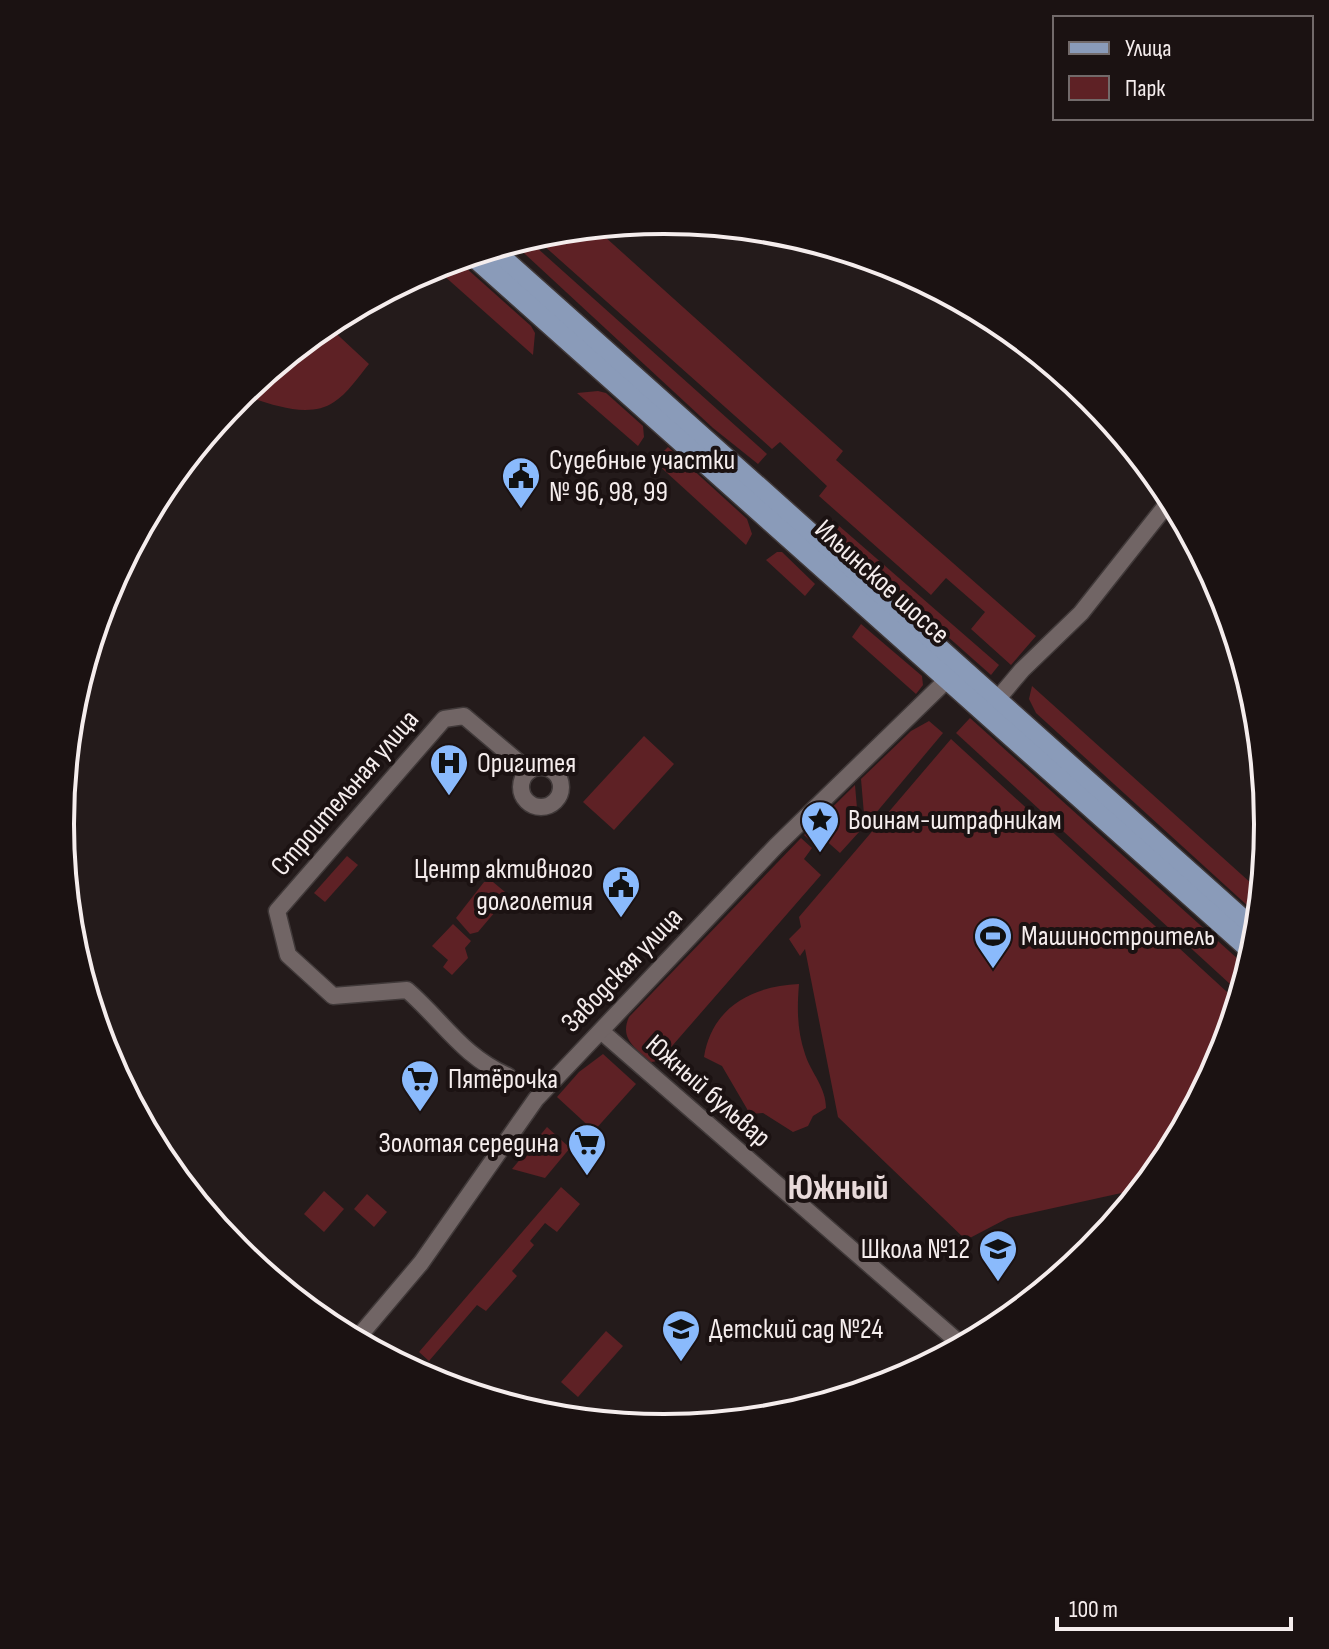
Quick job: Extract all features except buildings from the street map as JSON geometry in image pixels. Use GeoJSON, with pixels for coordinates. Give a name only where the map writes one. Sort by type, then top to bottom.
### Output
{"type":"FeatureCollection","features":[{"type":"Feature","properties":{"kind":"main road","name":"Ильинское шоссе"},"geometry":{"type":"LineString","coordinates":[[501,257],[993,705],[1247,923]]}},
{"type":"Feature","properties":{"kind":"main road","name":"Ильинское шоссе"},"geometry":{"type":"LineString","coordinates":[[482,263],[955,671]]}},
{"type":"Feature","properties":{"kind":"main road","name":"Ильинское шоссе"},"geometry":{"type":"LineString","coordinates":[[993,705],[1243,943]]}},
{"type":"Feature","properties":{"kind":"street"},"geometry":{"type":"LineString","coordinates":[[993,705],[1081,613],[1163,509]]}},
{"type":"Feature","properties":{"kind":"street","name":"Заводская улица"},"geometry":{"type":"LineString","coordinates":[[363,1332],[421,1263],[529,1108],[776,846],[955,671]]}},
{"type":"Feature","properties":{"kind":"street","name":"Строительная улица"},"geometry":{"type":"LineString","coordinates":[[508,1076],[481,1064],[407,990],[333,996],[288,955],[277,911],[444,719],[464,716],[529,771]]}},
{"type":"Feature","properties":{"kind":"street","name":"Южный бульвар"},"geometry":{"type":"LineString","coordinates":[[601,1031],[955,1339]]}},
{"type":"Feature","properties":{"kind":"green space"},"geometry":{"type":"Polygon","coordinates":[[[605,237],[843,451],[836,460],[1036,636],[1011,665],[971,629],[985,612],[946,578],[931,595],[819,496],[827,486],[780,442],[772,449],[544,246],[605,237]]]}},
{"type":"Feature","properties":{"kind":"green space"},"geometry":{"type":"Polygon","coordinates":[[[537,248],[767,454],[758,464],[713,428],[522,252],[537,248]]]}},
{"type":"Feature","properties":{"kind":"green space"},"geometry":{"type":"Polygon","coordinates":[[[466,268],[531,326],[535,333],[533,355],[445,277],[466,268]]]}},
{"type":"Feature","properties":{"kind":"green space"},"geometry":{"type":"Polygon","coordinates":[[[336,334],[369,364],[339,399],[324,407],[300,410],[256,399],[305,356],[336,334]]]}},
{"type":"Feature","properties":{"kind":"green space"},"geometry":{"type":"Polygon","coordinates":[[[577,393],[606,393],[643,426],[644,437],[638,446],[577,393]]]}},
{"type":"Feature","properties":{"kind":"green space"},"geometry":{"type":"Polygon","coordinates":[[[668,447],[747,519],[752,534],[746,545],[654,461],[668,447]]]}},
{"type":"Feature","properties":{"kind":"green space"},"geometry":{"type":"Polygon","coordinates":[[[830,518],[999,665],[991,675],[823,526],[830,518]]]}},
{"type":"Feature","properties":{"kind":"green space"},"geometry":{"type":"Polygon","coordinates":[[[782,552],[815,584],[805,596],[766,560],[782,552]]]}},
{"type":"Feature","properties":{"kind":"green space"},"geometry":{"type":"Polygon","coordinates":[[[861,624],[922,676],[923,685],[916,694],[852,637],[861,624]]]}},
{"type":"Feature","properties":{"kind":"green space"},"geometry":{"type":"Polygon","coordinates":[[[1032,686],[1252,884],[1249,907],[1036,713],[1029,699],[1032,686]]]}},
{"type":"Feature","properties":{"kind":"green space"},"geometry":{"type":"Polygon","coordinates":[[[970,718],[1239,960],[1232,986],[956,733],[970,718]]]}},
{"type":"Feature","properties":{"kind":"green space"},"geometry":{"type":"Polygon","coordinates":[[[929,721],[943,733],[865,826],[861,779],[911,731],[929,721]]]}},
{"type":"Feature","properties":{"kind":"green space"},"geometry":{"type":"Polygon","coordinates":[[[644,736],[674,764],[614,830],[583,802],[644,736]]]}},
{"type":"Feature","properties":{"kind":"green space","name":"Машиностроитель"},"geometry":{"type":"Polygon","coordinates":[[[951,739],[1230,995],[1194,1086],[1155,1153],[1126,1192],[1008,1218],[966,1240],[838,1117],[805,949],[800,956],[789,939],[801,927],[799,917],[951,739]]]}},
{"type":"Feature","properties":{"kind":"green space"},"geometry":{"type":"Polygon","coordinates":[[[855,785],[859,832],[840,853],[822,837],[815,845],[804,835],[855,785]]]}},
{"type":"Feature","properties":{"kind":"green space"},"geometry":{"type":"Polygon","coordinates":[[[801,838],[812,848],[804,859],[821,875],[659,1061],[651,1062],[628,1037],[626,1025],[629,1017],[801,838]]]}},
{"type":"Feature","properties":{"kind":"green space"},"geometry":{"type":"Polygon","coordinates":[[[347,856],[358,865],[325,902],[314,893],[347,856]]]}},
{"type":"Feature","properties":{"kind":"green space"},"geometry":{"type":"Polygon","coordinates":[[[484,882],[493,882],[505,892],[506,899],[478,932],[470,934],[456,918],[484,882]]]}},
{"type":"Feature","properties":{"kind":"green space"},"geometry":{"type":"Polygon","coordinates":[[[453,924],[471,941],[465,948],[468,958],[452,975],[443,967],[448,960],[432,946],[453,924]]]}},
{"type":"Feature","properties":{"kind":"green space"},"geometry":{"type":"Polygon","coordinates":[[[799,984],[800,1036],[824,1093],[826,1108],[813,1116],[808,1126],[793,1132],[763,1113],[750,1114],[722,1066],[704,1057],[716,1025],[737,1002],[765,989],[799,984]]]}},
{"type":"Feature","properties":{"kind":"green space"},"geometry":{"type":"Polygon","coordinates":[[[603,1054],[636,1084],[594,1131],[557,1097],[579,1072],[603,1054]]]}},
{"type":"Feature","properties":{"kind":"green space"},"geometry":{"type":"Polygon","coordinates":[[[547,1127],[570,1148],[545,1178],[512,1169],[547,1127]]]}},
{"type":"Feature","properties":{"kind":"green space"},"geometry":{"type":"Polygon","coordinates":[[[561,1187],[580,1204],[557,1232],[545,1223],[530,1241],[534,1245],[512,1271],[517,1276],[486,1311],[477,1305],[429,1361],[419,1352],[561,1187]]]}},
{"type":"Feature","properties":{"kind":"green space"},"geometry":{"type":"Polygon","coordinates":[[[324,1191],[344,1209],[324,1232],[304,1214],[324,1191]]]}},
{"type":"Feature","properties":{"kind":"green space"},"geometry":{"type":"Polygon","coordinates":[[[367,1194],[387,1212],[374,1227],[354,1209],[367,1194]]]}},
{"type":"Feature","properties":{"kind":"green space"},"geometry":{"type":"Polygon","coordinates":[[[606,1331],[623,1346],[578,1397],[561,1382],[606,1331]]]}},
{"type":"Feature","properties":{"kind":"place","name":"Судебные участки № 96, 98, 99"},"geometry":{"type":"Point","coordinates":[521,510]}},
{"type":"Feature","properties":{"kind":"place","name":"Оригитея"},"geometry":{"type":"Point","coordinates":[449,797]}},
{"type":"Feature","properties":{"kind":"place","name":"Воинам-штрафникам"},"geometry":{"type":"Point","coordinates":[820,854]}},
{"type":"Feature","properties":{"kind":"place","name":"Центр активного долголетия"},"geometry":{"type":"Point","coordinates":[621,919]}},
{"type":"Feature","properties":{"kind":"place","name":"Машиностроитель"},"geometry":{"type":"Point","coordinates":[993,970]}},
{"type":"Feature","properties":{"kind":"place","name":"Пятёрочка"},"geometry":{"type":"Point","coordinates":[420,1113]}},
{"type":"Feature","properties":{"kind":"place","name":"Золотая середина"},"geometry":{"type":"Point","coordinates":[587,1177]}},
{"type":"Feature","properties":{"kind":"place","name":"Школа №12"},"geometry":{"type":"Point","coordinates":[998,1283]}},
{"type":"Feature","properties":{"kind":"place","name":"Детский сад №24"},"geometry":{"type":"Point","coordinates":[681,1363]}},
{"type":"Feature","properties":{"kind":"district","name":"Южный"},"geometry":{"type":"Point","coordinates":[838,1188]}}]}
